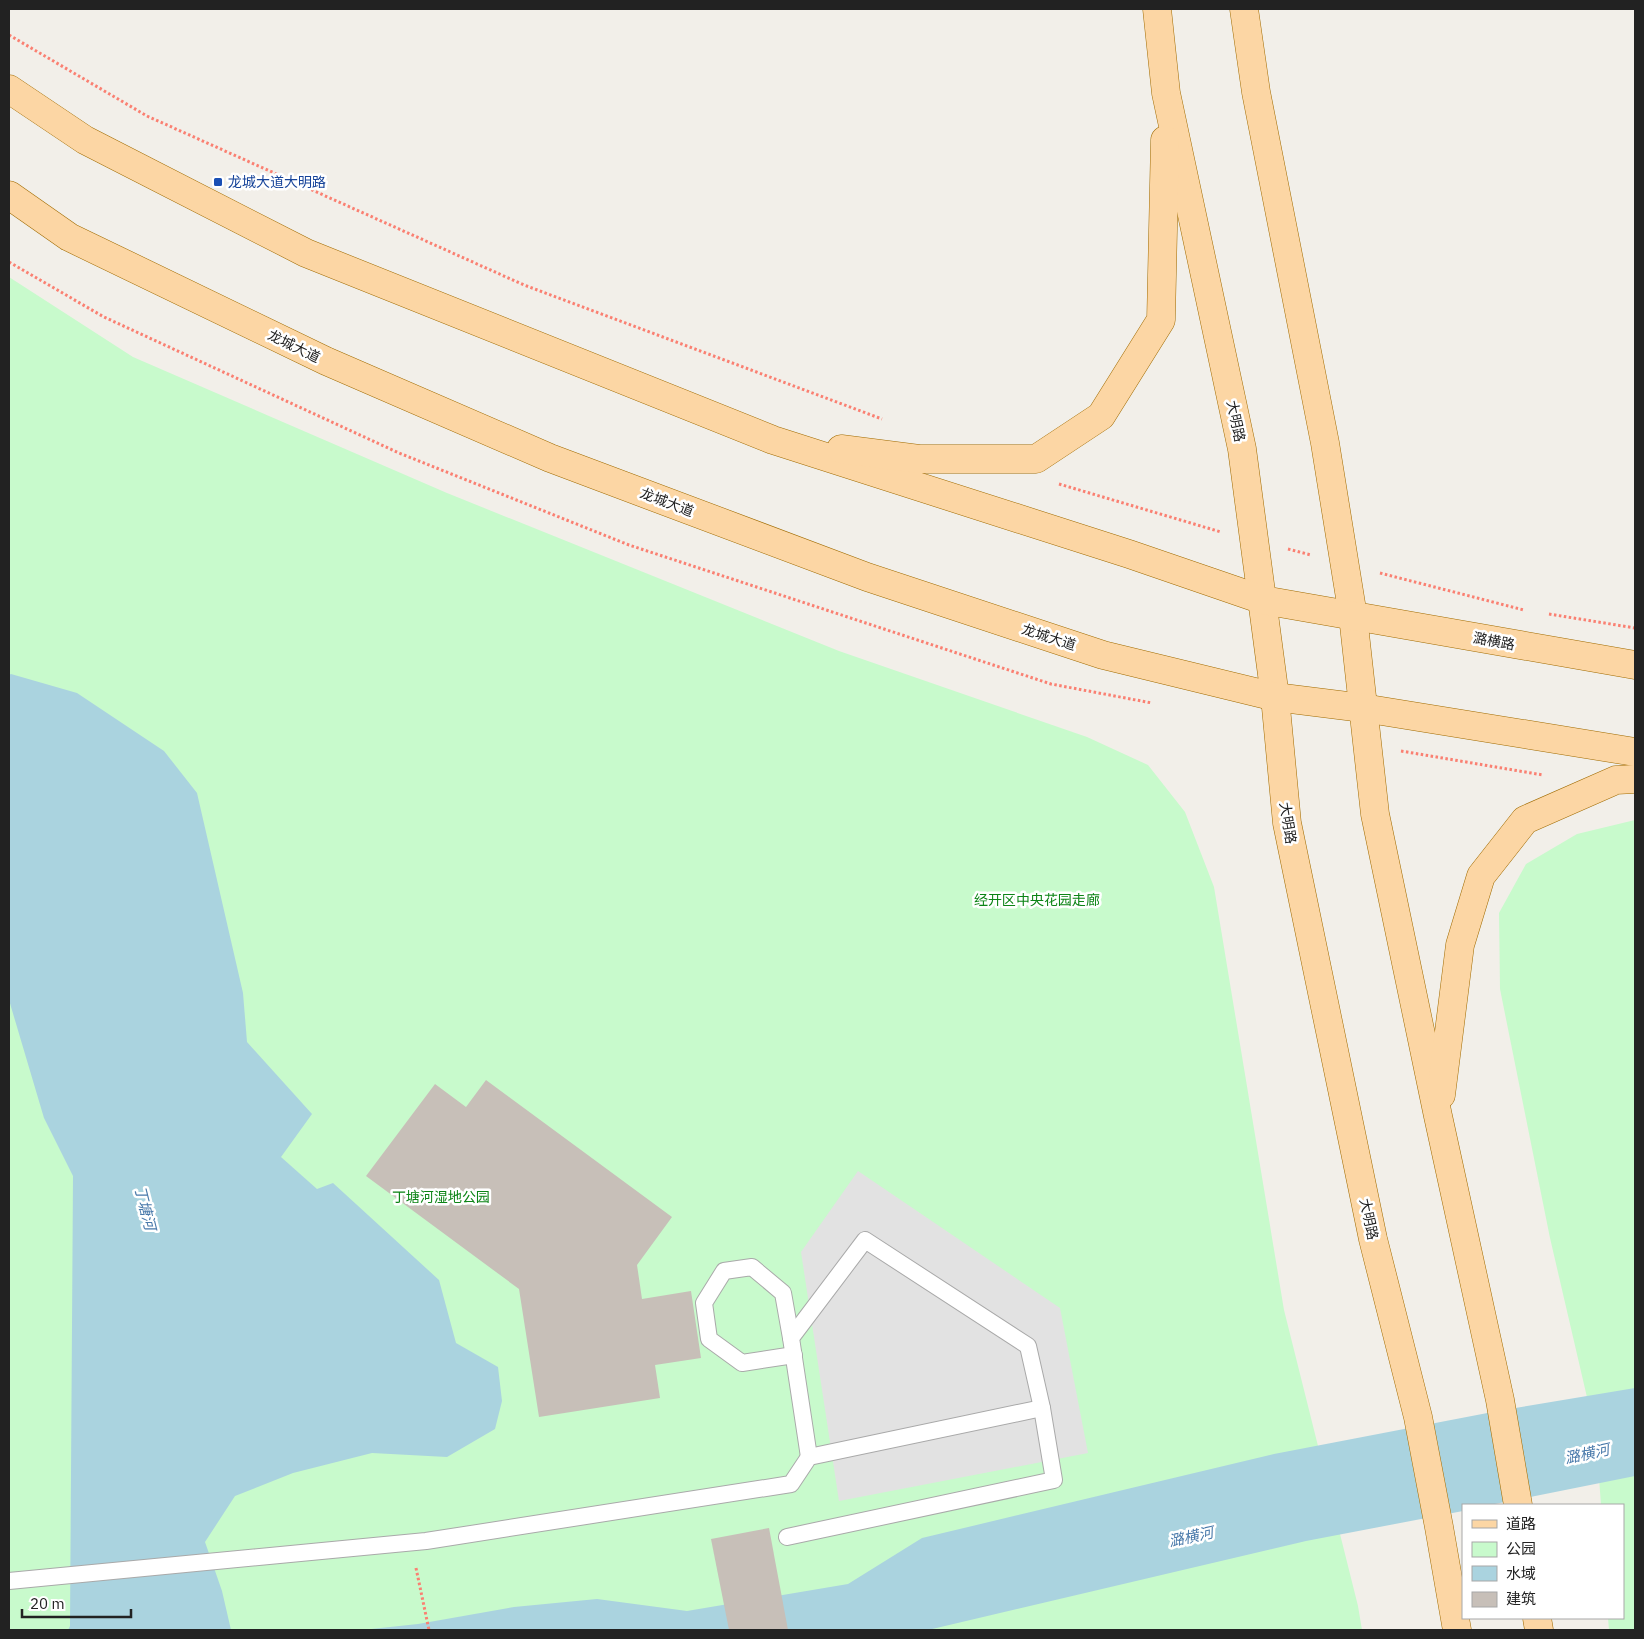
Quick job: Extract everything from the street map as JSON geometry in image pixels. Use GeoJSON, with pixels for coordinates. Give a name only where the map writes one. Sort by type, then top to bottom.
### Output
{"type":"FeatureCollection","features":[{"type":"Feature","properties":{"kind":"main road","name":"大明路"},"geometry":{"type":"LineString","coordinates":[[1157,9],[1166,94],[1242,449],[1275,697],[1287,823],[1373,1239],[1418,1416],[1457,1630]]}},
{"type":"Feature","properties":{"kind":"main road"},"geometry":{"type":"LineString","coordinates":[[1244,9],[1256,92],[1325,443],[1345,564],[1353,616],[1375,814],[1500,1400],[1518,1504]]}},
{"type":"Feature","properties":{"kind":"main road"},"geometry":{"type":"LineString","coordinates":[[9,89],[85,140],[306,253],[772,440],[1129,554],[1263,600]]}},
{"type":"Feature","properties":{"kind":"main road"},"geometry":{"type":"LineString","coordinates":[[772,440],[919,459],[1036,459],[1101,416],[1161,320],[1166,94]]}},
{"type":"Feature","properties":{"kind":"main road","name":"龙城大道"},"geometry":{"type":"LineString","coordinates":[[9,196],[69,237],[246,323],[326,361],[550,458],[867,577],[1103,655],[1275,697],[1363,708]]}},
{"type":"Feature","properties":{"kind":"main road","name":"潞横路"},"geometry":{"type":"LineString","coordinates":[[1263,600],[1635,665]]}},
{"type":"Feature","properties":{"kind":"main road"},"geometry":{"type":"LineString","coordinates":[[1363,708],[1635,752]]}},
{"type":"Feature","properties":{"kind":"main road"},"geometry":{"type":"LineString","coordinates":[[1438,1116],[1460,946],[1481,876],[1525,820],[1616,780],[1635,778]]}},
{"type":"Feature","properties":{"kind":"lane"},"geometry":{"type":"LineString","coordinates":[[9,1581],[411,1543],[791,1484],[809,1457],[792,1346],[783,1293],[752,1268],[724,1271],[704,1303],[709,1339],[742,1363],[792,1346],[866,1240],[1028,1346],[1042,1408],[1054,1480],[787,1537]]}},
{"type":"Feature","properties":{"kind":"lane"},"geometry":{"type":"LineString","coordinates":[[809,1457],[1042,1408]]}},
{"type":"Feature","properties":{"kind":"path"},"geometry":{"type":"LineString","coordinates":[[9,35],[147,116],[524,284],[882,420]]}},
{"type":"Feature","properties":{"kind":"path"},"geometry":{"type":"LineString","coordinates":[[1050,482],[1217,531],[1525,610]]}},
{"type":"Feature","properties":{"kind":"path"},"geometry":{"type":"LineString","coordinates":[[1544,613],[1635,628]]}},
{"type":"Feature","properties":{"kind":"path"},"geometry":{"type":"LineString","coordinates":[[411,1543],[428,1630]]}},
{"type":"Feature","properties":{"kind":"green space","name":"丁塘河湿地公园"},"geometry":{"type":"Polygon","coordinates":[[[9,277],[133,357],[447,493],[839,651],[1087,737],[1148,765],[1185,812],[1214,887],[1284,1310],[1358,1606],[1362,1630],[9,1630],[9,277]]]}},
{"type":"Feature","properties":{"kind":"green space"},"geometry":{"type":"Polygon","coordinates":[[[1635,820],[1635,1630],[1609,1630],[1608,1619],[1624,1619],[1624,1504],[1601,1504],[1596,1436],[1550,1238],[1500,989],[1499,913],[1526,864],[1577,834],[1635,820]]]}},
{"type":"Feature","properties":{"kind":"shaded area"},"geometry":{"type":"Polygon","coordinates":[[[858,1171],[1060,1308],[1088,1453],[839,1501],[801,1252],[858,1171]]]}},
{"type":"Feature","properties":{"kind":"water","name":"丁塘河"},"geometry":{"type":"Polygon","coordinates":[[[9,675],[77,693],[164,751],[197,793],[243,993],[247,1042],[312,1114],[281,1157],[317,1189],[333,1183],[439,1280],[456,1343],[498,1367],[502,1401],[495,1429],[447,1457],[372,1453],[293,1473],[235,1496],[205,1542],[222,1591],[231,1630],[68,1630],[70,1626],[73,1176],[44,1118],[9,1000],[9,675]]]}},
{"type":"Feature","properties":{"kind":"water","name":"潞横河"},"geometry":{"type":"Polygon","coordinates":[[[1635,1388],[1635,1476],[1495,1504],[1462,1504],[1462,1511],[1306,1541],[928,1630],[362,1630],[418,1624],[514,1607],[597,1599],[687,1611],[848,1584],[922,1538],[1274,1454],[1503,1410],[1635,1388]]]}},
{"type":"Feature","properties":{"kind":"building"},"geometry":{"type":"Polygon","coordinates":[[[486,1080],[672,1217],[637,1265],[642,1299],[691,1291],[701,1358],[655,1365],[660,1398],[539,1417],[519,1289],[366,1176],[435,1084],[466,1107],[486,1080]]]}},
{"type":"Feature","properties":{"kind":"building"},"geometry":{"type":"Polygon","coordinates":[[[769,1528],[788,1630],[729,1630],[711,1539],[769,1528]]]}},
{"type":"Feature","properties":{"kind":"place","name":"龙城大道大明路"},"geometry":{"type":"Point","coordinates":[218,182]}},
{"type":"Feature","properties":{"kind":"park label","name":"经开区中央花园走廊"},"geometry":{"type":"Point","coordinates":[1037,900]}}]}
